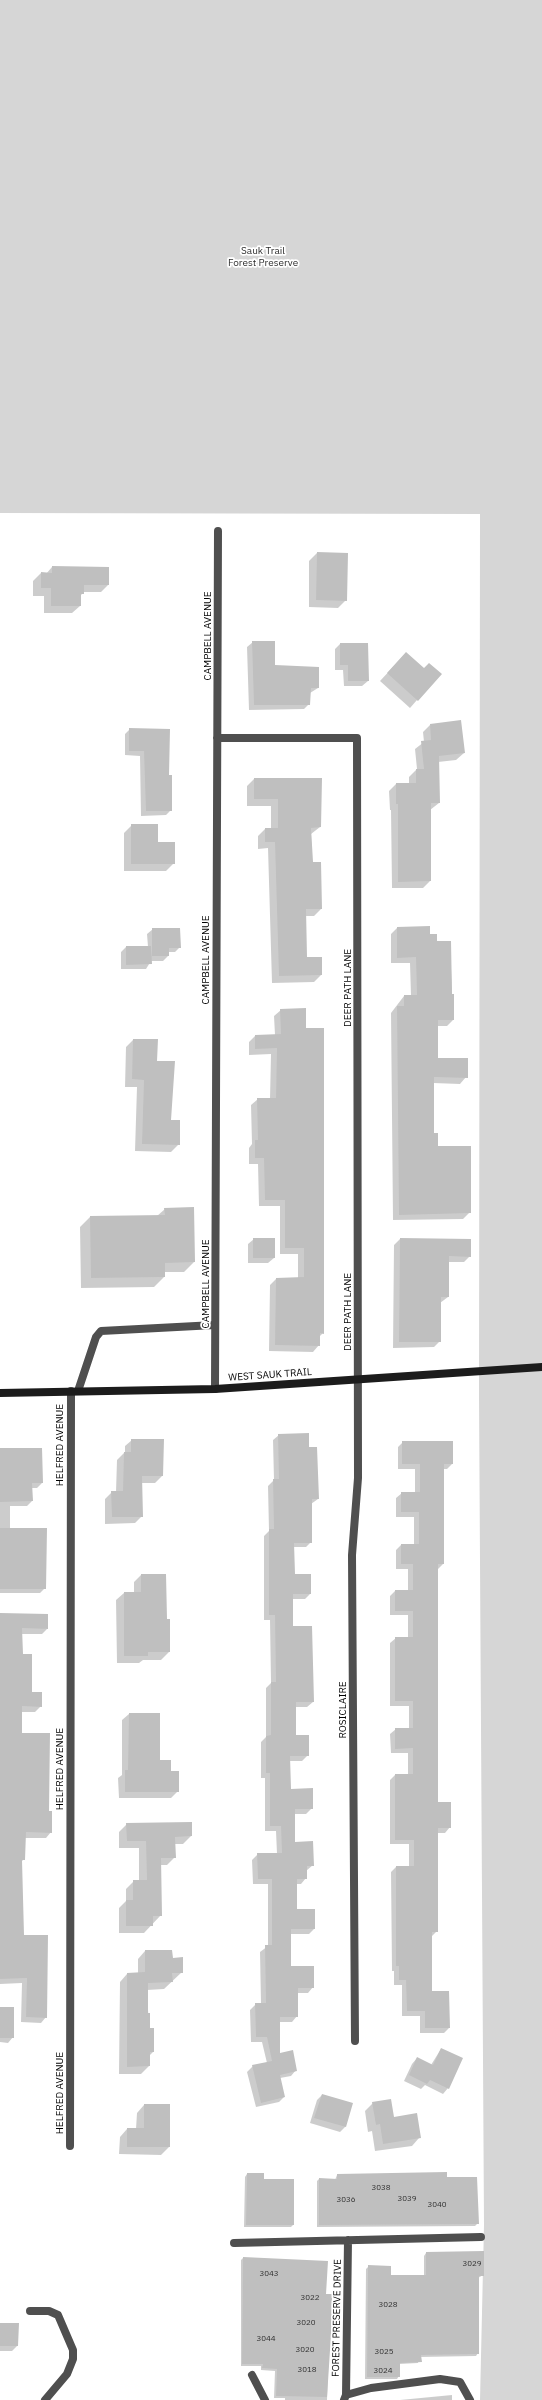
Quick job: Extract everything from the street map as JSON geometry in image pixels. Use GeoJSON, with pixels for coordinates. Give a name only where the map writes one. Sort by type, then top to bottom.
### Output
{"type":"FeatureCollection","features":[{"type":"Feature","properties":{"kind":"main road","name":"WEST SAUK TRAIL"},"geometry":{"type":"LineString","coordinates":[[0,1393],[215,1389],[542,1367]]}},
{"type":"Feature","properties":{"kind":"street","name":"CAMPBELL AVENUE"},"geometry":{"type":"LineString","coordinates":[[215,1389],[218,531]]}},
{"type":"Feature","properties":{"kind":"street","name":"DEER PATH LANE"},"geometry":{"type":"LineString","coordinates":[[217,738],[357,738],[358,1379]]}},
{"type":"Feature","properties":{"kind":"street","name":"HELFRED AVENUE"},"geometry":{"type":"LineString","coordinates":[[70,2146],[74,1391],[96,1337],[101,1332],[215,1325]]}},
{"type":"Feature","properties":{"kind":"street","name":"ROSICLAIRE"},"geometry":{"type":"LineString","coordinates":[[355,2041],[352,1555],[358,1478],[358,1379]]}},
{"type":"Feature","properties":{"kind":"street"},"geometry":{"type":"LineString","coordinates":[[234,2243],[481,2237]]}},
{"type":"Feature","properties":{"kind":"street","name":"FOREST PRESERVE DRIVE"},"geometry":{"type":"LineString","coordinates":[[348,2240],[345,2398],[372,2388],[440,2378],[460,2382],[470,2400]]}},
{"type":"Feature","properties":{"kind":"street"},"geometry":{"type":"LineString","coordinates":[[30,2311],[49,2311],[58,2315],[73,2350],[73,2359],[67,2374],[45,2400]]}},
{"type":"Feature","properties":{"kind":"street"},"geometry":{"type":"LineString","coordinates":[[252,2376],[265,2400]]}},
{"type":"Feature","properties":{"kind":"green space","name":"Sauk Trail Forest Preserve"},"geometry":{"type":"Polygon","coordinates":[[[0,0],[542,0],[542,2400],[480,2400],[484,2225],[479,1396],[480,514],[0,513],[0,0]]]}},
{"type":"Feature","properties":{"kind":"building"},"geometry":{"type":"Polygon","coordinates":[[[317,552],[348,553],[347,601],[316,600],[317,552]]]}},
{"type":"Feature","properties":{"kind":"building"},"geometry":{"type":"Polygon","coordinates":[[[52,566],[109,567],[109,585],[84,585],[84,594],[81,594],[81,606],[51,606],[51,588],[41,588],[41,572],[52,573],[52,566]]]}},
{"type":"Feature","properties":{"kind":"building"},"geometry":{"type":"Polygon","coordinates":[[[252,641],[275,641],[275,665],[319,667],[319,688],[311,688],[310,705],[254,705],[252,641]]]}},
{"type":"Feature","properties":{"kind":"building"},"geometry":{"type":"Polygon","coordinates":[[[340,643],[368,643],[369,681],[348,681],[348,665],[340,665],[340,643]]]}},
{"type":"Feature","properties":{"kind":"building"},"geometry":{"type":"Polygon","coordinates":[[[406,652],[424,668],[429,663],[442,674],[418,701],[387,673],[406,652]]]}},
{"type":"Feature","properties":{"kind":"building"},"geometry":{"type":"Polygon","coordinates":[[[461,720],[465,753],[439,756],[440,803],[431,803],[431,881],[398,882],[398,804],[396,804],[396,783],[416,783],[416,769],[424,769],[421,741],[431,740],[430,724],[461,720]]]}},
{"type":"Feature","properties":{"kind":"building"},"geometry":{"type":"Polygon","coordinates":[[[129,728],[170,729],[169,775],[172,775],[172,811],[146,811],[144,751],[129,751],[129,728]]]}},
{"type":"Feature","properties":{"kind":"building"},"geometry":{"type":"Polygon","coordinates":[[[254,778],[322,778],[321,827],[311,828],[313,862],[321,862],[322,909],[306,909],[307,957],[322,957],[322,975],[279,976],[275,842],[265,842],[265,828],[278,828],[278,799],[254,799],[254,778]]]}},
{"type":"Feature","properties":{"kind":"building"},"geometry":{"type":"Polygon","coordinates":[[[131,824],[158,824],[158,842],[175,842],[175,864],[131,864],[131,824]]]}},
{"type":"Feature","properties":{"kind":"building"},"geometry":{"type":"Polygon","coordinates":[[[430,926],[430,934],[437,934],[437,941],[451,941],[454,1020],[438,1020],[438,1058],[468,1058],[468,1078],[434,1077],[434,1133],[438,1133],[438,1146],[471,1146],[471,1213],[399,1215],[397,1006],[404,1006],[404,995],[417,995],[416,957],[397,958],[397,927],[430,926]]]}},
{"type":"Feature","properties":{"kind":"building"},"geometry":{"type":"Polygon","coordinates":[[[152,928],[180,928],[181,948],[169,948],[169,956],[152,956],[152,928]]]}},
{"type":"Feature","properties":{"kind":"building"},"geometry":{"type":"Polygon","coordinates":[[[126,946],[151,946],[152,964],[126,965],[126,946]]]}},
{"type":"Feature","properties":{"kind":"building"},"geometry":{"type":"Polygon","coordinates":[[[306,1008],[306,1028],[324,1028],[324,1334],[320,1333],[320,1346],[275,1345],[276,1278],[304,1277],[304,1248],[285,1248],[285,1200],[265,1200],[264,1158],[255,1158],[255,1140],[258,1140],[257,1098],[276,1098],[277,1048],[255,1049],[255,1035],[281,1034],[280,1009],[306,1008]]]}},
{"type":"Feature","properties":{"kind":"building"},"geometry":{"type":"Polygon","coordinates":[[[133,1039],[158,1039],[157,1061],[175,1061],[171,1120],[180,1120],[180,1145],[142,1144],[144,1080],[132,1079],[133,1039]]]}},
{"type":"Feature","properties":{"kind":"building"},"geometry":{"type":"Polygon","coordinates":[[[194,1207],[195,1262],[165,1263],[165,1277],[91,1278],[90,1216],[165,1215],[164,1208],[194,1207]]]}},
{"type":"Feature","properties":{"kind":"building"},"geometry":{"type":"Polygon","coordinates":[[[253,1238],[275,1238],[275,1258],[253,1258],[253,1238]]]}},
{"type":"Feature","properties":{"kind":"building"},"geometry":{"type":"Polygon","coordinates":[[[400,1238],[471,1239],[471,1257],[449,1256],[449,1297],[441,1297],[441,1342],[399,1342],[400,1238]]]}},
{"type":"Feature","properties":{"kind":"building"},"geometry":{"type":"Polygon","coordinates":[[[309,1433],[309,1447],[317,1447],[319,1499],[312,1499],[312,1543],[294,1543],[295,1574],[311,1574],[311,1594],[293,1594],[293,1626],[312,1626],[314,1702],[296,1702],[296,1735],[309,1735],[309,1756],[290,1756],[291,1789],[313,1788],[313,1809],[295,1809],[295,1842],[313,1841],[314,1866],[307,1866],[307,1879],[297,1879],[297,1909],[315,1909],[315,1929],[291,1929],[291,1966],[314,1966],[314,1988],[298,1988],[298,2017],[280,2017],[280,2053],[293,2050],[297,2071],[280,2075],[285,2097],[261,2103],[252,2065],[272,2061],[267,2037],[256,2037],[255,2003],[266,2003],[265,1945],[272,1945],[272,1879],[258,1879],[257,1853],[282,1853],[281,1826],[270,1826],[270,1773],[266,1773],[266,1736],[271,1735],[271,1682],[276,1682],[275,1615],[269,1615],[269,1529],[274,1529],[273,1479],[279,1479],[278,1434],[309,1433]]]}},
{"type":"Feature","properties":{"kind":"building"},"geometry":{"type":"Polygon","coordinates":[[[131,1439],[164,1439],[163,1476],[142,1476],[143,1517],[112,1517],[111,1491],[123,1491],[124,1452],[131,1452],[131,1439]]]}},
{"type":"Feature","properties":{"kind":"building"},"geometry":{"type":"Polygon","coordinates":[[[402,1441],[453,1441],[453,1464],[444,1464],[444,1564],[438,1564],[438,1802],[451,1802],[451,1828],[438,1828],[438,1932],[432,1932],[432,1991],[449,1991],[450,2028],[425,2028],[425,2011],[407,2011],[406,1980],[399,1980],[399,1966],[396,1966],[396,1866],[414,1866],[414,1840],[395,1840],[395,1774],[413,1774],[413,1748],[395,1749],[395,1728],[413,1728],[413,1701],[395,1701],[395,1637],[413,1637],[413,1611],[395,1611],[395,1590],[413,1590],[413,1564],[401,1564],[401,1544],[419,1544],[419,1512],[401,1512],[401,1492],[420,1492],[420,1464],[402,1464],[402,1441]]]}},
{"type":"Feature","properties":{"kind":"building"},"geometry":{"type":"Polygon","coordinates":[[[0,1448],[42,1448],[43,1483],[32,1483],[33,1501],[0,1502],[0,1448]]]}},
{"type":"Feature","properties":{"kind":"building"},"geometry":{"type":"Polygon","coordinates":[[[0,1528],[47,1528],[46,1589],[0,1589],[0,1528]]]}},
{"type":"Feature","properties":{"kind":"building"},"geometry":{"type":"Polygon","coordinates":[[[141,1574],[166,1574],[167,1619],[170,1619],[170,1652],[148,1652],[148,1656],[124,1656],[124,1592],[141,1592],[141,1574]]]}},
{"type":"Feature","properties":{"kind":"building"},"geometry":{"type":"Polygon","coordinates":[[[0,1613],[48,1614],[48,1629],[22,1628],[23,1654],[32,1654],[32,1692],[42,1692],[42,1707],[22,1706],[22,1733],[50,1733],[49,1811],[52,1811],[52,1833],[26,1832],[25,1860],[22,1860],[24,1935],[48,1935],[47,2018],[26,2017],[27,1978],[0,1979],[0,1613]]]}},
{"type":"Feature","properties":{"kind":"building"},"geometry":{"type":"Polygon","coordinates":[[[129,1713],[160,1713],[160,1760],[171,1760],[171,1771],[179,1771],[179,1792],[125,1792],[125,1770],[128,1770],[129,1713]]]}},
{"type":"Feature","properties":{"kind":"building"},"geometry":{"type":"Polygon","coordinates":[[[192,1822],[192,1836],[175,1837],[176,1858],[161,1858],[162,1916],[153,1916],[153,1926],[126,1926],[126,1900],[133,1900],[133,1880],[147,1880],[146,1841],[127,1841],[126,1823],[192,1822]]]}},
{"type":"Feature","properties":{"kind":"building"},"geometry":{"type":"Polygon","coordinates":[[[145,1950],[172,1950],[173,1958],[183,1957],[183,1973],[172,1973],[173,1982],[148,1983],[148,2013],[150,2013],[150,2028],[154,2028],[154,2052],[150,2052],[150,2066],[127,2067],[127,1973],[145,1972],[145,1950]]]}},
{"type":"Feature","properties":{"kind":"building"},"geometry":{"type":"Polygon","coordinates":[[[0,2007],[14,2007],[14,2038],[0,2038],[0,2007]]]}},
{"type":"Feature","properties":{"kind":"building"},"geometry":{"type":"Polygon","coordinates":[[[441,2048],[463,2058],[449,2089],[430,2080],[427,2084],[409,2075],[417,2057],[433,2065],[441,2048]]]}},
{"type":"Feature","properties":{"kind":"building"},"geometry":{"type":"Polygon","coordinates":[[[322,2094],[353,2103],[346,2127],[314,2118],[322,2094]]]}},
{"type":"Feature","properties":{"kind":"building"},"geometry":{"type":"Polygon","coordinates":[[[391,2099],[394,2117],[417,2113],[421,2138],[383,2144],[380,2124],[376,2125],[372,2102],[391,2099]]]}},
{"type":"Feature","properties":{"kind":"building"},"geometry":{"type":"Polygon","coordinates":[[[144,2104],[170,2104],[170,2147],[127,2147],[127,2128],[144,2128],[144,2104]]]}},
{"type":"Feature","properties":{"kind":"building"},"geometry":{"type":"Polygon","coordinates":[[[447,2172],[447,2177],[477,2177],[479,2224],[319,2225],[319,2178],[337,2179],[337,2174],[447,2172]]]}},
{"type":"Feature","properties":{"kind":"building"},"geometry":{"type":"Polygon","coordinates":[[[247,2173],[264,2173],[264,2179],[294,2179],[294,2225],[246,2225],[247,2173]]]}},
{"type":"Feature","properties":{"kind":"building"},"geometry":{"type":"Polygon","coordinates":[[[484,2251],[484,2276],[479,2276],[479,2354],[421,2355],[422,2362],[400,2363],[400,2377],[367,2377],[368,2265],[391,2266],[391,2275],[426,2275],[426,2252],[484,2251]]]}},
{"type":"Feature","properties":{"kind":"building"},"geometry":{"type":"Polygon","coordinates":[[[243,2257],[328,2261],[326,2294],[332,2294],[332,2319],[327,2397],[276,2396],[277,2369],[262,2368],[263,2364],[242,2364],[243,2257]]]}},
{"type":"Feature","properties":{"kind":"building"},"geometry":{"type":"Polygon","coordinates":[[[0,2323],[19,2323],[18,2346],[0,2346],[0,2323]]]}}]}
